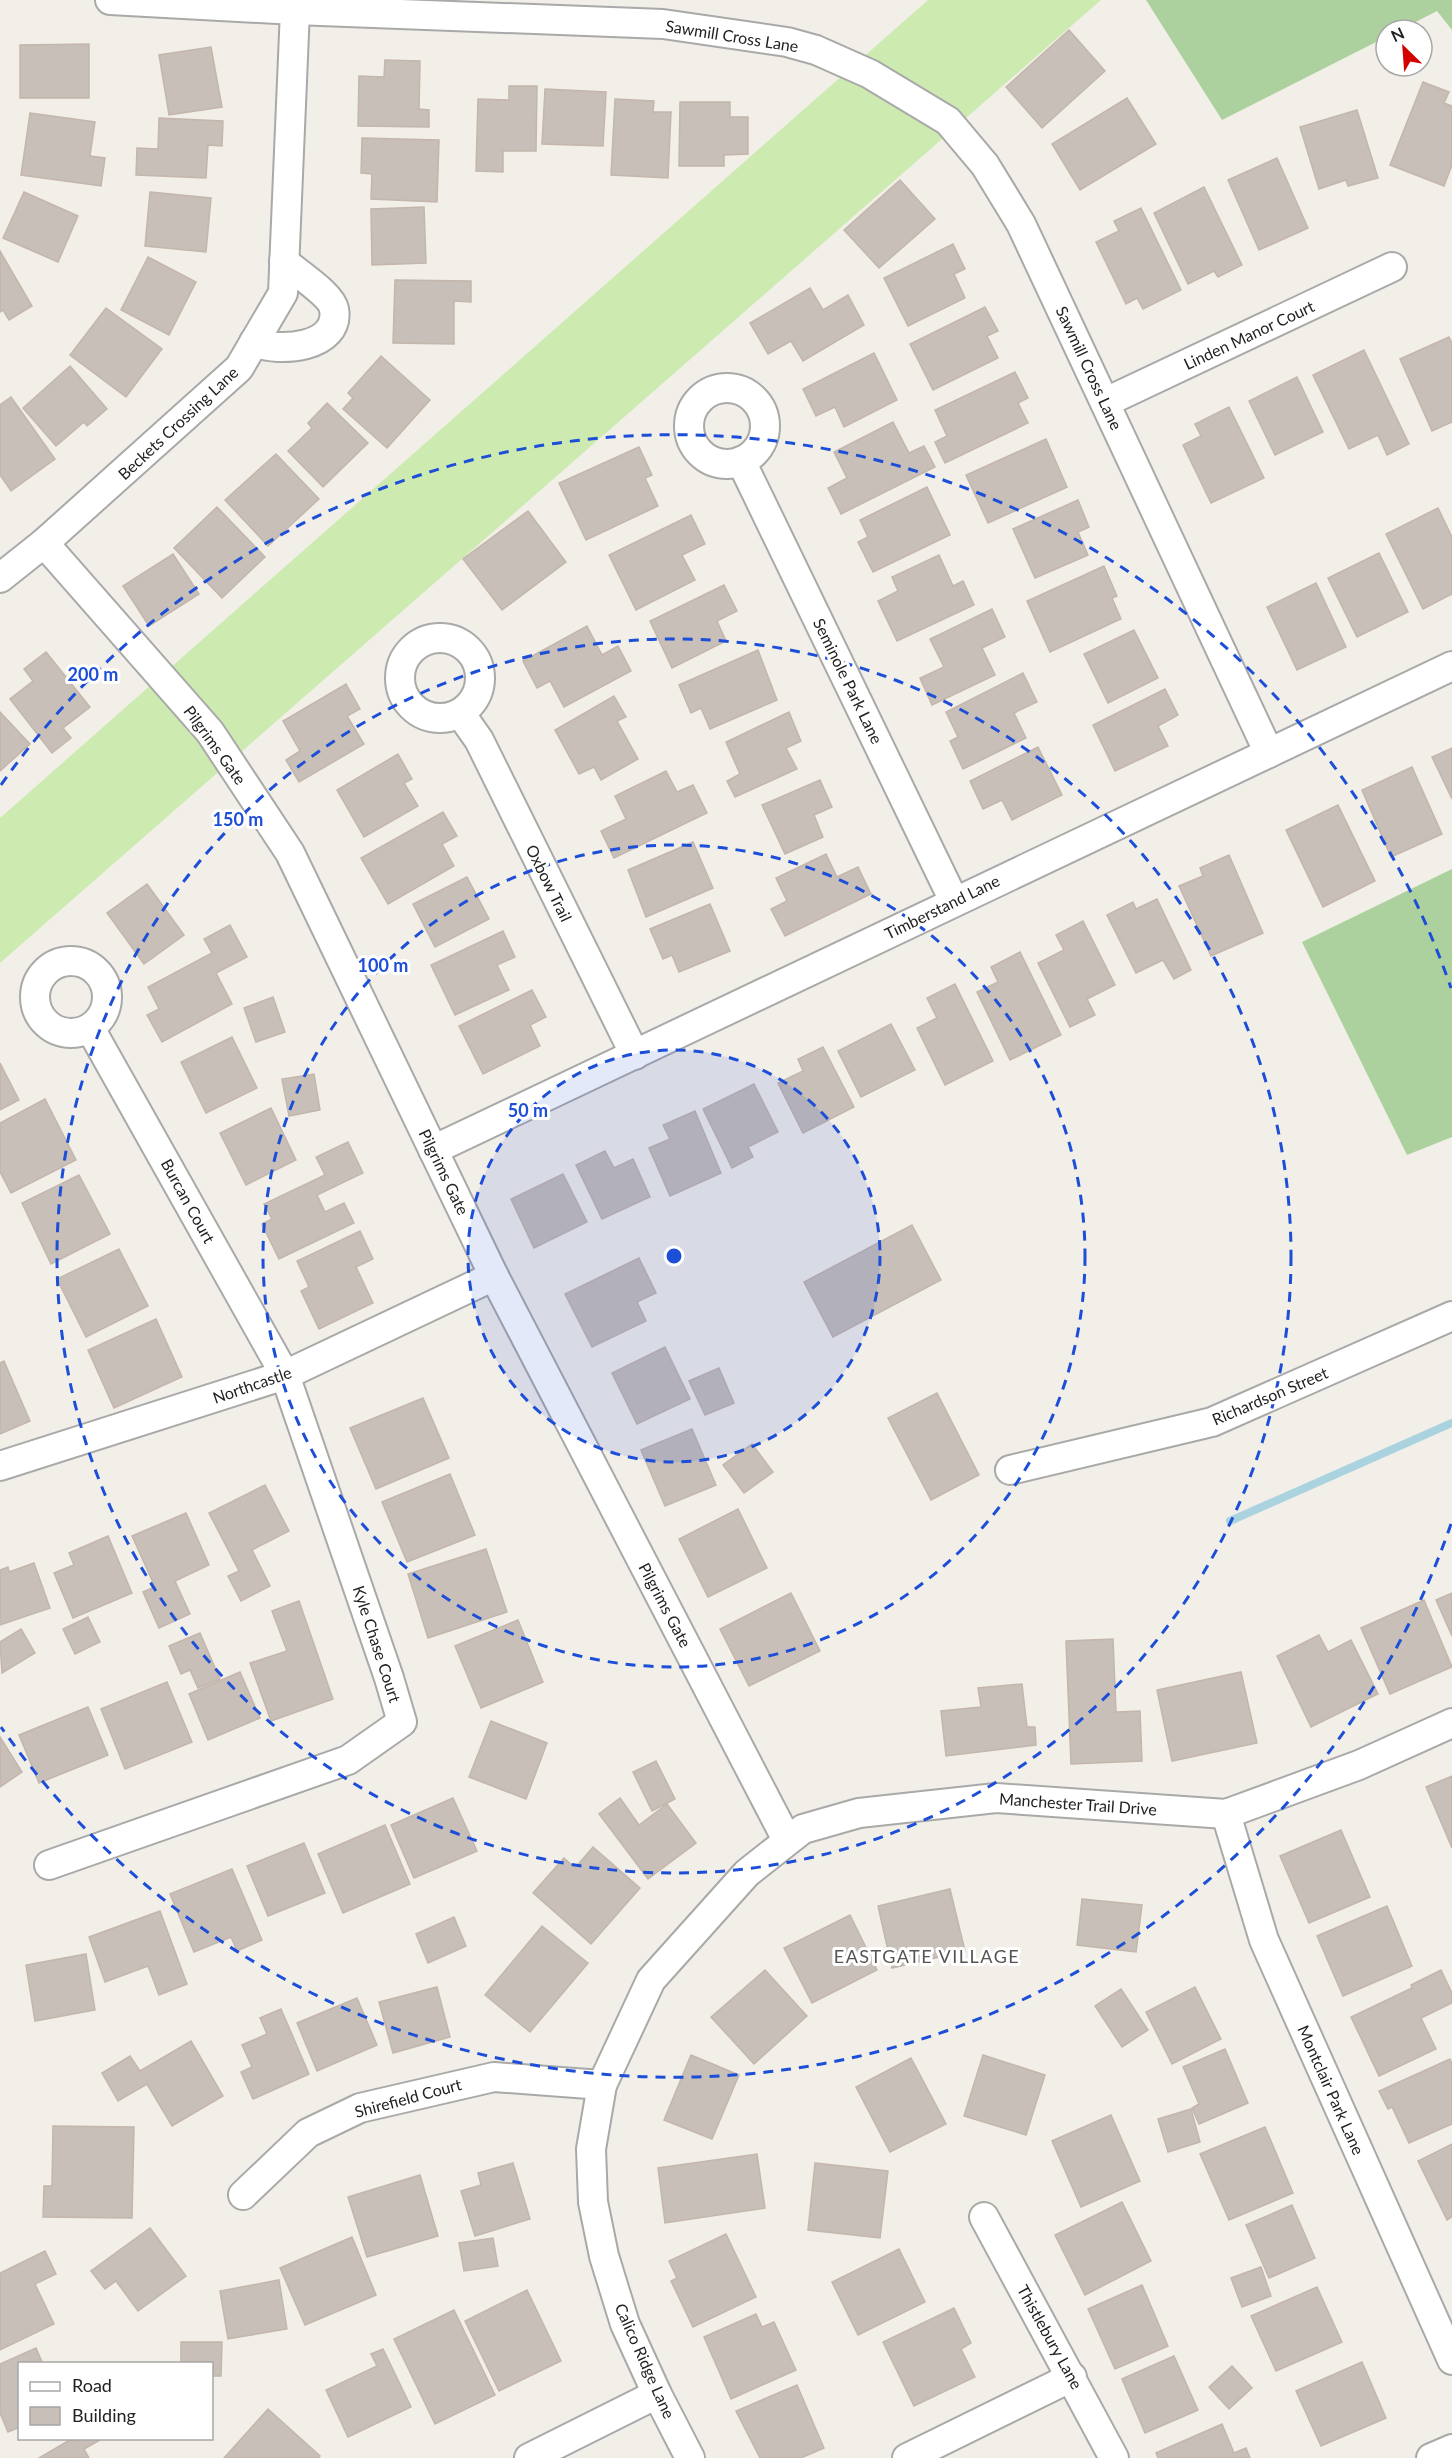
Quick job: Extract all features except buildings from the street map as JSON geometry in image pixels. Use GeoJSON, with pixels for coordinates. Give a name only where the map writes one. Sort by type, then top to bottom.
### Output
{"type":"FeatureCollection","features":[{"type":"Feature","properties":{"kind":"street","name":"Sawmill Cross Lane"},"geometry":{"type":"LineString","coordinates":[[110,0],[295,10],[663,24],[787,42],[816,50],[870,74],[948,121],[985,165],[1021,224],[1269,753]]}},
{"type":"Feature","properties":{"kind":"street","name":"Beckets Crossing Lane"},"geometry":{"type":"LineString","coordinates":[[0,578],[44,543],[239,368],[283,293],[295,10]]}},
{"type":"Feature","properties":{"kind":"street"},"geometry":{"type":"LineString","coordinates":[[254,342],[272,348],[303,346],[325,334],[333,322],[334,309],[328,298],[284,261]]}},
{"type":"Feature","properties":{"kind":"street","name":"Linden Manor Court"},"geometry":{"type":"LineString","coordinates":[[1106,402],[1392,267]]}},
{"type":"Feature","properties":{"kind":"street","name":"Seminole Park Lane"},"geometry":{"type":"LineString","coordinates":[[741,461],[954,901]]}},
{"type":"Feature","properties":{"kind":"street","name":"Pilgrims Gate"},"geometry":{"type":"LineString","coordinates":[[44,543],[210,732],[290,853],[494,1276],[788,1840]]}},
{"type":"Feature","properties":{"kind":"street","name":"Timberstand Lane"},"geometry":{"type":"LineString","coordinates":[[433,1150],[1452,666]]}},
{"type":"Feature","properties":{"kind":"street","name":"Oxbow Trail"},"geometry":{"type":"LineString","coordinates":[[460,713],[479,740],[635,1055]]}},
{"type":"Feature","properties":{"kind":"street","name":"Burcan Court"},"geometry":{"type":"LineString","coordinates":[[90,1028],[285,1375]]}},
{"type":"Feature","properties":{"kind":"street","name":"Northcastle"},"geometry":{"type":"LineString","coordinates":[[0,1466],[285,1375],[494,1276]]}},
{"type":"Feature","properties":{"kind":"street","name":"Richardson Street"},"geometry":{"type":"LineString","coordinates":[[1010,1470],[1212,1422],[1452,1316]]}},
{"type":"Feature","properties":{"kind":"street","name":"Kyle Chase Court"},"geometry":{"type":"LineString","coordinates":[[49,1865],[348,1760],[402,1722],[285,1375]]}},
{"type":"Feature","properties":{"kind":"street","name":"Manchester Trail Drive"},"geometry":{"type":"LineString","coordinates":[[602,2085],[651,1980],[747,1873],[803,1829],[859,1813],[996,1798],[1226,1814],[1359,1765],[1452,1723]]}},
{"type":"Feature","properties":{"kind":"street","name":"Montclair Park Lane"},"geometry":{"type":"LineString","coordinates":[[1226,1814],[1263,1940],[1452,2360]]}},
{"type":"Feature","properties":{"kind":"street","name":"Shirefield Court"},"geometry":{"type":"LineString","coordinates":[[243,2195],[308,2133],[360,2108],[494,2077],[602,2085]]}},
{"type":"Feature","properties":{"kind":"street","name":"Calico Ridge Lane"},"geometry":{"type":"LineString","coordinates":[[602,2085],[591,2149],[593,2202],[604,2256],[625,2324],[690,2458]]}},
{"type":"Feature","properties":{"kind":"street","name":"Thistlebury Lane"},"geometry":{"type":"LineString","coordinates":[[984,2217],[1114,2458]]}},
{"type":"Feature","properties":{"kind":"street"},"geometry":{"type":"LineString","coordinates":[[907,2458],[1072,2377]]}},
{"type":"Feature","properties":{"kind":"street"},"geometry":{"type":"LineString","coordinates":[[529,2458],[657,2394]]}},
{"type":"Feature","properties":{"kind":"street"},"geometry":{"type":"LineString","coordinates":[[1431,2458],[1452,2449]]}},
{"type":"Feature","properties":{"kind":"green space"},"geometry":{"type":"Polygon","coordinates":[[[928,0],[1101,0],[0,963],[0,818],[928,0]]]}},
{"type":"Feature","properties":{"kind":"green space"},"geometry":{"type":"Polygon","coordinates":[[[1146,0],[1452,0],[1452,30],[1437,11],[1423,18],[1374,18],[1374,43],[1222,120],[1146,0]]]}},
{"type":"Feature","properties":{"kind":"green space"},"geometry":{"type":"Polygon","coordinates":[[[1452,869],[1452,1137],[1407,1155],[1302,942],[1452,869]]]}},
{"type":"Feature","properties":{"kind":"waterway"},"geometry":{"type":"LineString","coordinates":[[1230,1521],[1452,1423]]}},
{"type":"Feature","properties":{"kind":"district","name":"EASTGATE VILLAGE"},"geometry":{"type":"Point","coordinates":[927,1957]}}]}
